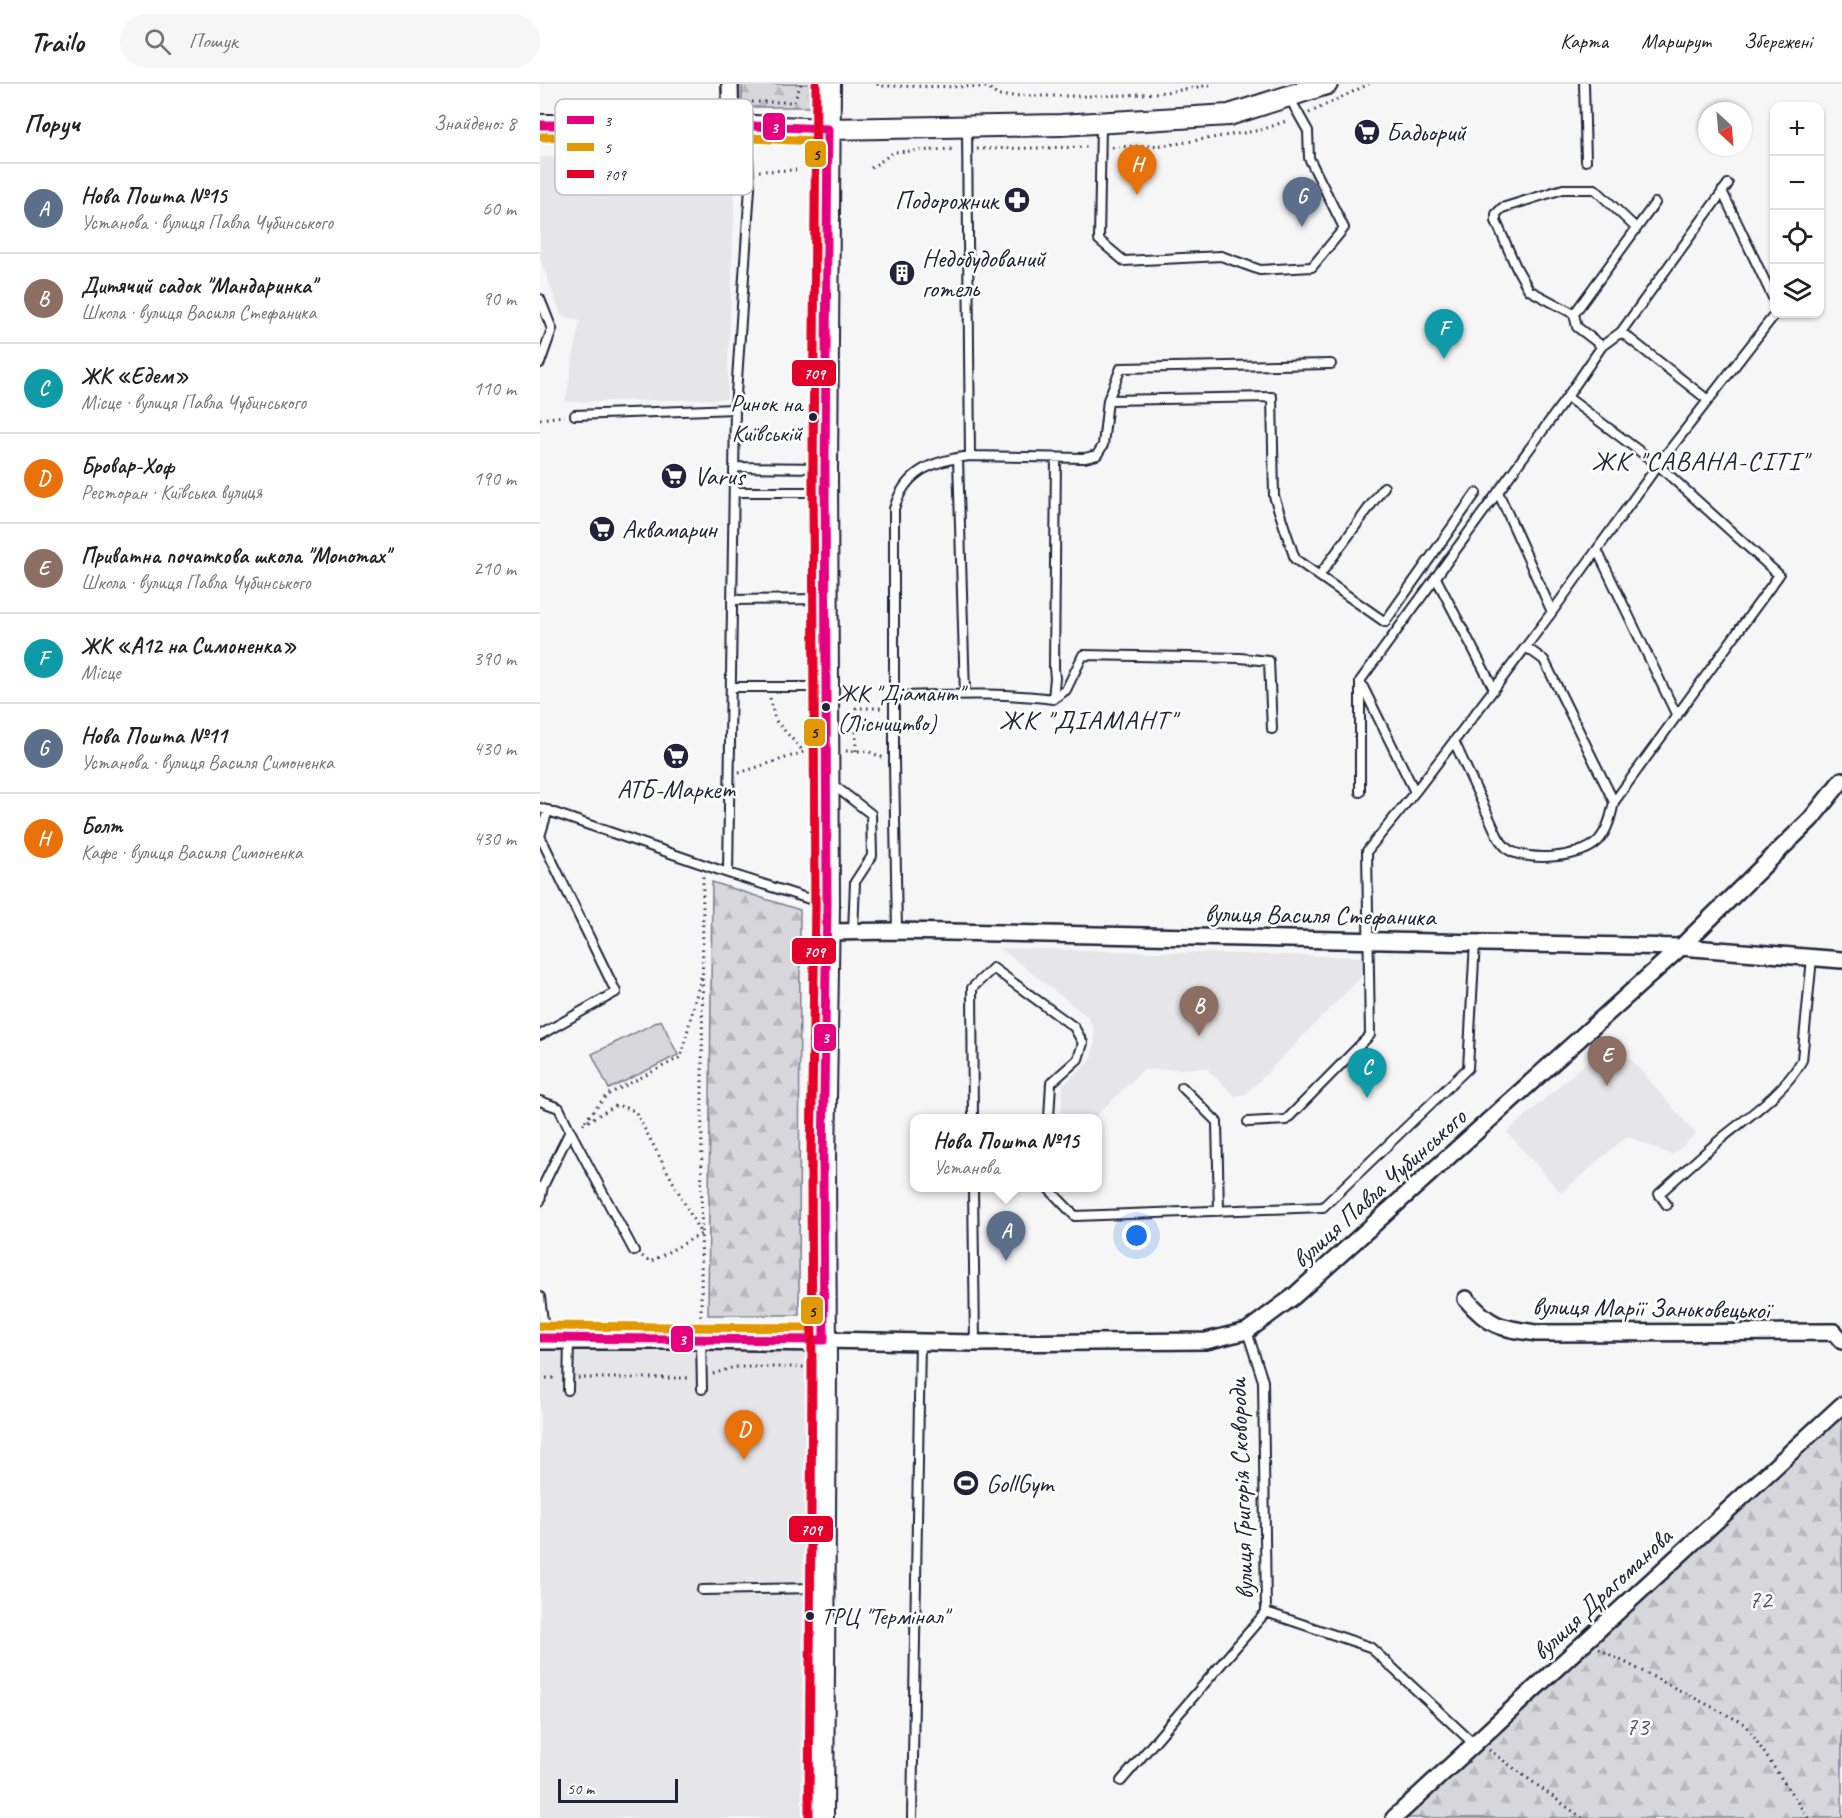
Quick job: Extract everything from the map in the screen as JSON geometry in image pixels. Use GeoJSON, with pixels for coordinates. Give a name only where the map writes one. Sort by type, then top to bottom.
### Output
{"type":"FeatureCollection","features":[{"type":"Feature","properties":{"kind":"main road"},"geometry":{"type":"LineString","coordinates":[[821,1818],[823,1161],[827,905],[826,780],[815,751],[826,687],[828,84]]}},
{"type":"Feature","properties":{"kind":"main road"},"geometry":{"type":"LineString","coordinates":[[542,1338],[824,1340]]}},
{"type":"Feature","properties":{"kind":"street"},"geometry":{"type":"LineString","coordinates":[[753,126],[828,129],[967,126],[1229,115],[1327,84]]}},
{"type":"Feature","properties":{"kind":"street","name":"вулиця Павла Чубинського"},"geometry":{"type":"LineString","coordinates":[[824,1340],[1206,1341],[1247,1331],[1293,1297],[1681,947],[1811,819],[1842,780]]}},
{"type":"Feature","properties":{"kind":"street","name":"вулиця Василя Стефаника"},"geometry":{"type":"LineString","coordinates":[[826,932],[897,931],[1681,947],[1842,960]]}},
{"type":"Feature","properties":{"kind":"street","name":"вулиця Марії Заньковецької"},"geometry":{"type":"LineString","coordinates":[[1466,1299],[1481,1316],[1501,1328],[1536,1333],[1834,1332],[1842,1341]]}},
{"type":"Feature","properties":{"kind":"street","name":"вулиця Драгоманова"},"geometry":{"type":"LineString","coordinates":[[1394,1818],[1842,1405]]}},
{"type":"Feature","properties":{"kind":"lane"},"geometry":{"type":"LineString","coordinates":[[1584,84],[1586,161]]}},
{"type":"Feature","properties":{"kind":"lane"},"geometry":{"type":"LineString","coordinates":[[1101,122],[1099,240],[1124,261],[1221,256],[1260,270],[1312,267],[1344,228],[1309,158],[1308,131],[1289,96]]}},
{"type":"Feature","properties":{"kind":"lane"},"geometry":{"type":"LineString","coordinates":[[967,126],[969,456]]}},
{"type":"Feature","properties":{"kind":"lane"},"geometry":{"type":"LineString","coordinates":[[1360,792],[1360,681],[1567,397],[1602,345],[1621,332],[1725,187],[1770,291]]}},
{"type":"Feature","properties":{"kind":"lane"},"geometry":{"type":"LineString","coordinates":[[1574,314],[1530,290],[1516,267],[1496,221],[1496,214],[1502,208],[1563,189],[1594,189],[1636,228]]}},
{"type":"Feature","properties":{"kind":"lane"},"geometry":{"type":"LineString","coordinates":[[728,873],[735,409],[749,195]]}},
{"type":"Feature","properties":{"kind":"lane"},"geometry":{"type":"LineString","coordinates":[[1602,345],[1576,327],[1574,314],[1655,203]]}},
{"type":"Feature","properties":{"kind":"lane"},"geometry":{"type":"LineString","coordinates":[[540,299],[552,330],[540,363]]}},
{"type":"Feature","properties":{"kind":"lane"},"geometry":{"type":"LineString","coordinates":[[1248,1122],[1286,1120],[1370,1035],[1367,851],[1494,690],[1658,465],[1772,318]]}},
{"type":"Feature","properties":{"kind":"lane"},"geometry":{"type":"LineString","coordinates":[[1621,332],[1708,400]]}},
{"type":"Feature","properties":{"kind":"lane"},"geometry":{"type":"LineString","coordinates":[[897,931],[893,696],[894,509],[898,495],[907,481],[922,469],[939,462],[969,456],[1085,458],[1097,455],[1103,445],[1108,400],[1121,368],[1331,364]]}},
{"type":"Feature","properties":{"kind":"lane"},"geometry":{"type":"LineString","coordinates":[[1108,400],[1272,397],[1274,496],[1295,559],[1385,622],[1476,493]]}},
{"type":"Feature","properties":{"kind":"lane"},"geometry":{"type":"LineString","coordinates":[[1454,741],[1504,846],[1515,853],[1530,855],[1559,856],[1584,851],[1603,834],[1614,802],[1779,575],[1658,465],[1567,397]]}},
{"type":"Feature","properties":{"kind":"lane"},"geometry":{"type":"LineString","coordinates":[[575,415],[735,409]]}},
{"type":"Feature","properties":{"kind":"lane"},"geometry":{"type":"LineString","coordinates":[[958,458],[965,694]]}},
{"type":"Feature","properties":{"kind":"lane"},"geometry":{"type":"LineString","coordinates":[[1053,699],[1056,458]]}},
{"type":"Feature","properties":{"kind":"lane"},"geometry":{"type":"LineString","coordinates":[[735,467],[825,480]]}},
{"type":"Feature","properties":{"kind":"lane"},"geometry":{"type":"LineString","coordinates":[[734,492],[825,480]]}},
{"type":"Feature","properties":{"kind":"lane"},"geometry":{"type":"LineString","coordinates":[[1319,576],[1384,487]]}},
{"type":"Feature","properties":{"kind":"lane"},"geometry":{"type":"LineString","coordinates":[[1498,492],[1552,612]]}},
{"type":"Feature","properties":{"kind":"lane"},"geometry":{"type":"LineString","coordinates":[[1597,550],[1677,716]]}},
{"type":"Feature","properties":{"kind":"lane"},"geometry":{"type":"LineString","coordinates":[[1436,578],[1494,690]]}},
{"type":"Feature","properties":{"kind":"lane"},"geometry":{"type":"LineString","coordinates":[[732,600],[825,599]]}},
{"type":"Feature","properties":{"kind":"lane"},"geometry":{"type":"LineString","coordinates":[[1526,647],[1544,660],[1614,802]]}},
{"type":"Feature","properties":{"kind":"lane"},"geometry":{"type":"LineString","coordinates":[[893,696],[965,694],[1032,696],[1053,699],[1066,690],[1083,655],[1240,658],[1269,661],[1272,729]]}},
{"type":"Feature","properties":{"kind":"lane"},"geometry":{"type":"LineString","coordinates":[[1360,681],[1415,792]]}},
{"type":"Feature","properties":{"kind":"lane"},"geometry":{"type":"LineString","coordinates":[[731,687],[826,687]]}},
{"type":"Feature","properties":{"kind":"lane"},"geometry":{"type":"LineString","coordinates":[[826,780],[871,814],[872,856],[855,882],[853,932]]}},
{"type":"Feature","properties":{"kind":"lane"},"geometry":{"type":"LineString","coordinates":[[540,1035],[616,992],[540,836],[544,809],[827,905]]}},
{"type":"Feature","properties":{"kind":"lane"},"geometry":{"type":"LineString","coordinates":[[1052,1192],[1075,1216],[1323,1207],[1468,1068],[1475,942]]}},
{"type":"Feature","properties":{"kind":"lane"},"geometry":{"type":"LineString","coordinates":[[1667,1205],[1659,1194],[1694,1161],[1779,1091],[1794,1075],[1802,1060],[1812,958]]}},
{"type":"Feature","properties":{"kind":"lane"},"geometry":{"type":"LineString","coordinates":[[973,1114],[972,988],[993,968],[1074,1027],[1083,1043],[1078,1059],[1051,1083],[1049,1114]]}},
{"type":"Feature","properties":{"kind":"lane"},"geometry":{"type":"LineString","coordinates":[[1182,1087],[1217,1122],[1219,1211]]}},
{"type":"Feature","properties":{"kind":"lane"},"geometry":{"type":"LineString","coordinates":[[540,1101],[559,1108],[634,1251]]}},
{"type":"Feature","properties":{"kind":"lane"},"geometry":{"type":"LineString","coordinates":[[540,1201],[543,1186],[570,1131]]}},
{"type":"Feature","properties":{"kind":"lane"},"geometry":{"type":"LineString","coordinates":[[974,1192],[975,1342]]}},
{"type":"Feature","properties":{"kind":"lane"},"geometry":{"type":"LineString","coordinates":[[540,1297],[542,1338]]}},
{"type":"Feature","properties":{"kind":"lane","name":"вулиця Григорія Сковороди"},"geometry":{"type":"LineString","coordinates":[[1120,1781],[1266,1612],[1263,1381],[1247,1331]]}},
{"type":"Feature","properties":{"kind":"lane"},"geometry":{"type":"LineString","coordinates":[[568,1390],[569,1338]]}},
{"type":"Feature","properties":{"kind":"lane"},"geometry":{"type":"LineString","coordinates":[[700,1338],[702,1389]]}},
{"type":"Feature","properties":{"kind":"lane"},"geometry":{"type":"LineString","coordinates":[[912,1818],[920,1341]]}},
{"type":"Feature","properties":{"kind":"lane"},"geometry":{"type":"LineString","coordinates":[[702,1590],[823,1588]]}},
{"type":"Feature","properties":{"kind":"lane","name":"вулиця Григорія Сковороди"},"geometry":{"type":"LineString","coordinates":[[1266,1612],[1370,1647],[1475,1743]]}},
{"type":"Feature","properties":{"kind":"path"},"geometry":{"type":"LineString","coordinates":[[753,102],[794,102],[801,84]]}},
{"type":"Feature","properties":{"kind":"path"},"geometry":{"type":"LineString","coordinates":[[877,84],[882,86],[988,87],[998,96],[1131,94],[1183,90],[1213,84]]}},
{"type":"Feature","properties":{"kind":"path"},"geometry":{"type":"LineString","coordinates":[[753,172],[796,170]]}},
{"type":"Feature","properties":{"kind":"path"},"geometry":{"type":"LineString","coordinates":[[540,419],[575,415]]}},
{"type":"Feature","properties":{"kind":"path"},"geometry":{"type":"LineString","coordinates":[[767,687],[775,720],[815,751]]}},
{"type":"Feature","properties":{"kind":"path"},"geometry":{"type":"LineString","coordinates":[[856,751],[856,708],[894,708]]}},
{"type":"Feature","properties":{"kind":"path"},"geometry":{"type":"LineString","coordinates":[[729,777],[815,751],[867,751],[894,762]]}},
{"type":"Feature","properties":{"kind":"path"},"geometry":{"type":"LineString","coordinates":[[700,1338],[703,864]]}},
{"type":"Feature","properties":{"kind":"path"},"geometry":{"type":"LineString","coordinates":[[583,1124],[607,1095],[681,1057],[702,969]]}},
{"type":"Feature","properties":{"kind":"path"},"geometry":{"type":"LineString","coordinates":[[570,1131],[617,1105],[635,1111],[701,1234]]}},
{"type":"Feature","properties":{"kind":"path"},"geometry":{"type":"LineString","coordinates":[[634,1251],[650,1262],[701,1234]]}},
{"type":"Feature","properties":{"kind":"path"},"geometry":{"type":"LineString","coordinates":[[540,1378],[701,1377],[734,1367],[824,1367]]}},
{"type":"Feature","properties":{"kind":"path"},"geometry":{"type":"LineString","coordinates":[[1585,1642],[1745,1724],[1808,1818]]}},
{"type":"Feature","properties":{"kind":"path"},"geometry":{"type":"LineString","coordinates":[[1475,1743],[1582,1818]]}},
{"type":"Feature","properties":{"kind":"shaded area","name":"Ринок на Київській"},"geometry":{"type":"Polygon","coordinates":[[[540,157],[555,157],[555,195],[735,195],[727,399],[565,402],[580,321],[561,315],[540,259],[540,157]]]}},
{"type":"Feature","properties":{"kind":"shaded area"},"geometry":{"type":"Polygon","coordinates":[[[1000,948],[1363,957],[1364,974],[1246,1094],[1235,1096],[1206,1068],[1143,1070],[1098,1114],[1061,1114],[1063,1085],[1091,1060],[1095,1043],[1094,1028],[1088,1017],[1000,948]]]}},
{"type":"Feature","properties":{"kind":"shaded area"},"geometry":{"type":"Polygon","coordinates":[[[1613,1039],[1696,1134],[1672,1155],[1627,1136],[1561,1193],[1507,1132],[1613,1039]]]}},
{"type":"Feature","properties":{"kind":"shaded area"},"geometry":{"type":"Polygon","coordinates":[[[540,1338],[824,1340],[821,1818],[540,1818],[540,1338]]]}},
{"type":"Feature","properties":{"kind":"green space"},"geometry":{"type":"Polygon","coordinates":[[[742,84],[815,84],[815,107],[753,107],[753,99],[742,99],[742,84]]]}},
{"type":"Feature","properties":{"kind":"green space"},"geometry":{"type":"Polygon","coordinates":[[[712,882],[800,910],[799,1315],[708,1315],[712,882]]]}},
{"type":"Feature","properties":{"kind":"green space"},"geometry":{"type":"Polygon","coordinates":[[[661,1020],[678,1055],[609,1089],[592,1054],[661,1020]]]}},
{"type":"Feature","properties":{"kind":"green space"},"geometry":{"type":"Polygon","coordinates":[[[1842,1415],[1842,1818],[1401,1818],[1432,1786],[1842,1415]]]}},
{"type":"Feature","properties":{"kind":"transit line","name":"709"},"geometry":{"type":"LineString","coordinates":[[809,1818],[811,1161],[815,905],[813,468],[816,84]]}},
{"type":"Feature","properties":{"kind":"transit line","name":"3"},"geometry":{"type":"LineString","coordinates":[[540,125],[555,125]]}},
{"type":"Feature","properties":{"kind":"transit line","name":"3"},"geometry":{"type":"LineString","coordinates":[[753,126],[828,129]]}},
{"type":"Feature","properties":{"kind":"transit line","name":"3"},"geometry":{"type":"LineString","coordinates":[[824,1340],[823,1161],[827,905],[825,468],[828,129]]}},
{"type":"Feature","properties":{"kind":"transit line","name":"5"},"geometry":{"type":"LineString","coordinates":[[540,137],[555,137]]}},
{"type":"Feature","properties":{"kind":"transit line","name":"5"},"geometry":{"type":"LineString","coordinates":[[540,1326],[812,1328],[811,1161],[815,905],[813,468],[816,141],[753,138]]}},
{"type":"Feature","properties":{"kind":"transit line","name":"3"},"geometry":{"type":"LineString","coordinates":[[540,1338],[824,1340]]}},
{"type":"Feature","properties":{"kind":"place","name":"Бадьорий"},"geometry":{"type":"Point","coordinates":[1367,132]}},
{"type":"Feature","properties":{"kind":"place","name":"Болт"},"geometry":{"type":"Point","coordinates":[1137,195]}},
{"type":"Feature","properties":{"kind":"place","name":"Подорожник"},"geometry":{"type":"Point","coordinates":[1017,200]}},
{"type":"Feature","properties":{"kind":"place","name":"Нова Пошта №11"},"geometry":{"type":"Point","coordinates":[1302,227]}},
{"type":"Feature","properties":{"kind":"place","name":"Недобудований готель"},"geometry":{"type":"Point","coordinates":[902,273]}},
{"type":"Feature","properties":{"kind":"place","name":"ЖК «А12 на Симоненка»"},"geometry":{"type":"Point","coordinates":[1444,359]}},
{"type":"Feature","properties":{"kind":"place","name":"Ринок на Київській"},"geometry":{"type":"Point","coordinates":[813,417]}},
{"type":"Feature","properties":{"kind":"place","name":"Varus"},"geometry":{"type":"Point","coordinates":[674,476]}},
{"type":"Feature","properties":{"kind":"place","name":"Аквамарин"},"geometry":{"type":"Point","coordinates":[602,529]}},
{"type":"Feature","properties":{"kind":"place","name":"ЖК \"Діамант\" (Лісництво)"},"geometry":{"type":"Point","coordinates":[826,707]}},
{"type":"Feature","properties":{"kind":"place","name":"АТБ-Маркет"},"geometry":{"type":"Point","coordinates":[676,756]}},
{"type":"Feature","properties":{"kind":"place","name":"Дитячий садок \"Мандаринка\""},"geometry":{"type":"Point","coordinates":[1199,1036]}},
{"type":"Feature","properties":{"kind":"place","name":"Приватна початкова школа \"Monomax\""},"geometry":{"type":"Point","coordinates":[1607,1086]}},
{"type":"Feature","properties":{"kind":"place","name":"ЖК «Едем»"},"geometry":{"type":"Point","coordinates":[1367,1098]}},
{"type":"Feature","properties":{"kind":"place","name":"Нова Пошта №15"},"geometry":{"type":"Point","coordinates":[1006,1261]}},
{"type":"Feature","properties":{"kind":"place","name":"Бровар-Хоф"},"geometry":{"type":"Point","coordinates":[744,1460]}},
{"type":"Feature","properties":{"kind":"place","name":"GollGym"},"geometry":{"type":"Point","coordinates":[966,1483]}},
{"type":"Feature","properties":{"kind":"place","name":"ТРЦ \"Термінал\""},"geometry":{"type":"Point","coordinates":[810,1616]}},
{"type":"Feature","properties":{"kind":"district","name":"ЖК \"САВАНА-СІТІ\""},"geometry":{"type":"Point","coordinates":[1700,461]}},
{"type":"Feature","properties":{"kind":"district","name":"ЖК \"ДІАМАНТ\""},"geometry":{"type":"Point","coordinates":[1088,720]}},
{"type":"Feature","properties":{"kind":"park label","name":"72"},"geometry":{"type":"Point","coordinates":[1760,1599]}},
{"type":"Feature","properties":{"kind":"park label","name":"73"},"geometry":{"type":"Point","coordinates":[1637,1726]}}]}
